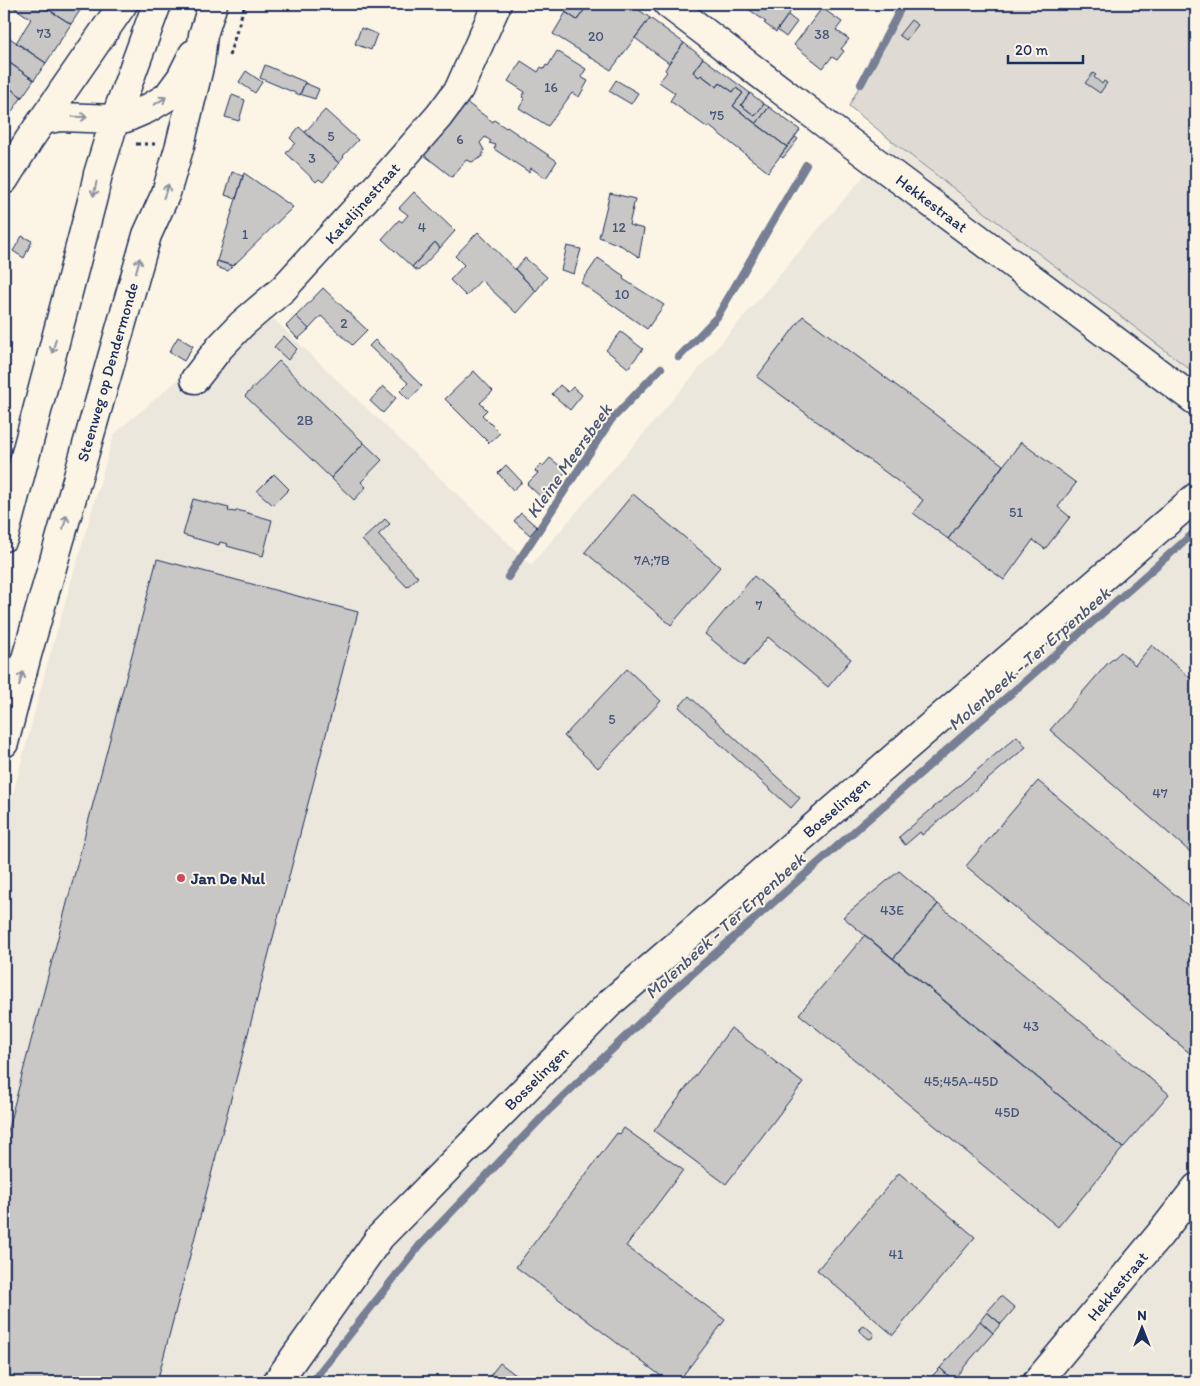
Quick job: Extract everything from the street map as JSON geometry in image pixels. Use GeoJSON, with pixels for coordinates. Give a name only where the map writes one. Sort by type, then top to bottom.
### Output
{"type":"FeatureCollection","features":[{"type":"Feature","properties":{"kind":"street"},"geometry":{"type":"LineString","coordinates":[[4,180],[29,140],[123,4]]}},
{"type":"Feature","properties":{"kind":"street"},"geometry":{"type":"LineString","coordinates":[[4,537],[94,197],[98,174],[115,119],[157,4]]}},
{"type":"Feature","properties":{"kind":"street","name":"Steenweg op Dendermonde"},"geometry":{"type":"LineString","coordinates":[[4,743],[32,636],[144,244],[166,193],[180,145],[200,63],[203,35],[213,4]]}},
{"type":"Feature","properties":{"kind":"street","name":"Katelijnestraat"},"geometry":{"type":"LineString","coordinates":[[195,379],[220,347],[242,324],[283,288],[385,178],[439,116],[459,89],[497,4]]}},
{"type":"Feature","properties":{"kind":"street","name":"Hekkestraat"},"geometry":{"type":"LineString","coordinates":[[668,4],[836,132],[1196,400]]}},
{"type":"Feature","properties":{"kind":"street"},"geometry":{"type":"LineString","coordinates":[[44,120],[60,117],[126,118],[147,109],[167,97],[181,78],[203,35]]}},
{"type":"Feature","properties":{"kind":"street","name":"Bosselingen"},"geometry":{"type":"LineString","coordinates":[[277,1382],[380,1237],[611,1002],[1196,497]]}},
{"type":"Feature","properties":{"kind":"street","name":"Hekkestraat"},"geometry":{"type":"LineString","coordinates":[[1038,1382],[1196,1188]]}},
{"type":"Feature","properties":{"kind":"shaded area"},"geometry":{"type":"Polygon","coordinates":[[[903,4],[1196,4],[1196,374],[893,142],[849,106],[903,4]]]}},
{"type":"Feature","properties":{"kind":"shaded area"},"geometry":{"type":"Polygon","coordinates":[[[893,142],[1196,374],[1196,1382],[4,1382],[4,828],[47,665],[114,434],[262,308],[531,565],[893,142]]]}},
{"type":"Feature","properties":{"kind":"building"},"geometry":{"type":"Polygon","coordinates":[[[9,4],[40,4],[71,24],[46,63],[16,43],[31,19],[9,4]]]}},
{"type":"Feature","properties":{"kind":"building"},"geometry":{"type":"Polygon","coordinates":[[[40,4],[79,4],[83,6],[71,24],[40,4]]]}},
{"type":"Feature","properties":{"kind":"building"},"geometry":{"type":"Polygon","coordinates":[[[571,4],[584,4],[587,6],[577,20],[565,12],[571,4]]]}},
{"type":"Feature","properties":{"kind":"building"},"geometry":{"type":"Polygon","coordinates":[[[589,4],[631,4],[650,18],[611,70],[553,34],[566,12],[577,20],[589,4]]]}},
{"type":"Feature","properties":{"kind":"building"},"geometry":{"type":"Polygon","coordinates":[[[750,4],[795,5],[776,32],[747,8],[750,4]]]}},
{"type":"Feature","properties":{"kind":"building"},"geometry":{"type":"Polygon","coordinates":[[[822,8],[842,22],[836,30],[849,39],[841,49],[844,51],[837,60],[832,57],[823,68],[794,45],[822,8]]]}},
{"type":"Feature","properties":{"kind":"building"},"geometry":{"type":"Polygon","coordinates":[[[788,15],[797,22],[786,37],[777,30],[788,15]]]}},
{"type":"Feature","properties":{"kind":"building"},"geometry":{"type":"Polygon","coordinates":[[[650,18],[684,43],[669,63],[635,38],[650,18]]]}},
{"type":"Feature","properties":{"kind":"building"},"geometry":{"type":"Polygon","coordinates":[[[911,20],[918,25],[906,40],[899,35],[911,20]]]}},
{"type":"Feature","properties":{"kind":"building"},"geometry":{"type":"Polygon","coordinates":[[[361,28],[377,34],[371,50],[355,44],[361,28]]]}},
{"type":"Feature","properties":{"kind":"building"},"geometry":{"type":"Polygon","coordinates":[[[4,34],[46,63],[34,80],[4,59],[4,34]]]}},
{"type":"Feature","properties":{"kind":"building"},"geometry":{"type":"Polygon","coordinates":[[[684,43],[703,58],[693,72],[699,77],[701,75],[717,87],[720,83],[733,92],[736,88],[743,93],[733,106],[787,147],[768,172],[709,126],[708,128],[670,101],[675,93],[659,82],[667,72],[665,70],[669,63],[684,43]]]}},
{"type":"Feature","properties":{"kind":"building"},"geometry":{"type":"Polygon","coordinates":[[[557,51],[586,69],[581,77],[588,81],[579,97],[572,93],[548,126],[519,108],[525,99],[522,97],[525,92],[508,81],[521,61],[538,72],[541,67],[544,69],[546,65],[548,66],[557,51]]]}},
{"type":"Feature","properties":{"kind":"building"},"geometry":{"type":"Polygon","coordinates":[[[703,58],[750,93],[741,105],[755,116],[764,104],[769,107],[756,124],[733,106],[743,93],[736,88],[733,92],[720,83],[717,87],[701,75],[699,77],[693,72],[703,58]]]}},
{"type":"Feature","properties":{"kind":"building"},"geometry":{"type":"Polygon","coordinates":[[[4,59],[34,80],[22,97],[4,84],[4,59]]]}},
{"type":"Feature","properties":{"kind":"building"},"geometry":{"type":"Polygon","coordinates":[[[265,65],[305,82],[300,95],[260,78],[265,65]]]}},
{"type":"Feature","properties":{"kind":"building"},"geometry":{"type":"Polygon","coordinates":[[[246,71],[262,82],[255,93],[239,82],[246,71]]]}},
{"type":"Feature","properties":{"kind":"building"},"geometry":{"type":"Polygon","coordinates":[[[1093,73],[1096,75],[1094,77],[1102,84],[1104,81],[1107,83],[1100,93],[1085,83],[1093,73]]]}},
{"type":"Feature","properties":{"kind":"building"},"geometry":{"type":"Polygon","coordinates":[[[616,80],[638,93],[631,104],[609,91],[616,80]]]}},
{"type":"Feature","properties":{"kind":"building"},"geometry":{"type":"Polygon","coordinates":[[[305,83],[319,89],[315,99],[300,94],[305,83]]]}},
{"type":"Feature","properties":{"kind":"building"},"geometry":{"type":"Polygon","coordinates":[[[4,84],[22,97],[6,120],[4,118],[4,84]]]}},
{"type":"Feature","properties":{"kind":"building"},"geometry":{"type":"Polygon","coordinates":[[[750,93],[764,104],[755,116],[741,105],[750,93]]]}},
{"type":"Feature","properties":{"kind":"building"},"geometry":{"type":"Polygon","coordinates":[[[232,95],[245,100],[239,121],[225,117],[232,95]]]}},
{"type":"Feature","properties":{"kind":"building"},"geometry":{"type":"Polygon","coordinates":[[[466,102],[493,122],[494,120],[507,127],[557,161],[546,178],[531,168],[529,172],[494,149],[496,145],[489,143],[491,141],[485,137],[480,143],[484,150],[482,157],[472,162],[466,160],[452,177],[424,155],[466,102]]]}},
{"type":"Feature","properties":{"kind":"building"},"geometry":{"type":"Polygon","coordinates":[[[769,107],[800,130],[787,147],[756,124],[769,107]]]}},
{"type":"Feature","properties":{"kind":"building"},"geometry":{"type":"Polygon","coordinates":[[[325,110],[358,140],[339,163],[305,132],[325,110]]]}},
{"type":"Feature","properties":{"kind":"building"},"geometry":{"type":"Polygon","coordinates":[[[299,127],[339,163],[323,182],[319,179],[316,182],[286,153],[295,143],[290,138],[299,127]]]}},
{"type":"Feature","properties":{"kind":"building"},"geometry":{"type":"Polygon","coordinates":[[[795,137],[798,139],[783,158],[780,156],[795,137]]]}},
{"type":"Feature","properties":{"kind":"building"},"geometry":{"type":"Polygon","coordinates":[[[232,172],[243,176],[236,199],[225,195],[232,172]]]}},
{"type":"Feature","properties":{"kind":"building"},"geometry":{"type":"Polygon","coordinates":[[[244,173],[293,207],[233,266],[217,261],[244,173]]]}},
{"type":"Feature","properties":{"kind":"building"},"geometry":{"type":"Polygon","coordinates":[[[414,192],[455,231],[440,248],[435,242],[412,267],[382,239],[399,220],[402,222],[408,215],[399,208],[414,192]]]}},
{"type":"Feature","properties":{"kind":"building"},"geometry":{"type":"Polygon","coordinates":[[[610,193],[635,199],[629,225],[644,229],[639,257],[622,246],[599,237],[610,193]]]}},
{"type":"Feature","properties":{"kind":"building"},"geometry":{"type":"Polygon","coordinates":[[[478,232],[536,291],[516,313],[481,280],[466,296],[450,280],[464,265],[455,256],[478,232]]]}},
{"type":"Feature","properties":{"kind":"building"},"geometry":{"type":"Polygon","coordinates":[[[22,236],[32,241],[24,258],[13,251],[22,236]]]}},
{"type":"Feature","properties":{"kind":"building"},"geometry":{"type":"Polygon","coordinates":[[[435,242],[440,248],[418,271],[412,267],[435,242]]]}},
{"type":"Feature","properties":{"kind":"building"},"geometry":{"type":"Polygon","coordinates":[[[567,246],[581,249],[574,274],[561,270],[567,246]]]}},
{"type":"Feature","properties":{"kind":"building"},"geometry":{"type":"Polygon","coordinates":[[[525,258],[547,277],[536,291],[515,269],[525,258]]]}},
{"type":"Feature","properties":{"kind":"building"},"geometry":{"type":"Polygon","coordinates":[[[598,258],[624,276],[623,279],[664,305],[647,329],[581,283],[598,258]]]}},
{"type":"Feature","properties":{"kind":"building"},"geometry":{"type":"Polygon","coordinates":[[[217,261],[233,266],[228,271],[216,267],[217,261]]]}},
{"type":"Feature","properties":{"kind":"building"},"geometry":{"type":"Polygon","coordinates":[[[323,288],[367,330],[352,345],[321,316],[309,329],[296,316],[323,288]]]}},
{"type":"Feature","properties":{"kind":"building"},"geometry":{"type":"Polygon","coordinates":[[[296,316],[309,329],[298,339],[286,326],[296,316]]]}},
{"type":"Feature","properties":{"kind":"building"},"geometry":{"type":"Polygon","coordinates":[[[803,316],[1003,465],[948,539],[913,513],[923,500],[757,377],[803,316]]]}},
{"type":"Feature","properties":{"kind":"building"},"geometry":{"type":"Polygon","coordinates":[[[621,332],[643,349],[628,368],[606,350],[621,332]]]}},
{"type":"Feature","properties":{"kind":"building"},"geometry":{"type":"Polygon","coordinates":[[[284,336],[297,349],[288,360],[274,347],[284,336]]]}},
{"type":"Feature","properties":{"kind":"building"},"geometry":{"type":"Polygon","coordinates":[[[178,337],[193,346],[184,361],[169,352],[178,337]]]}},
{"type":"Feature","properties":{"kind":"building"},"geometry":{"type":"Polygon","coordinates":[[[375,340],[422,386],[409,400],[400,391],[408,383],[369,346],[375,340]]]}},
{"type":"Feature","properties":{"kind":"building"},"geometry":{"type":"Polygon","coordinates":[[[279,361],[364,443],[331,478],[245,396],[279,361]]]}},
{"type":"Feature","properties":{"kind":"building"},"geometry":{"type":"Polygon","coordinates":[[[474,371],[493,391],[480,403],[487,410],[482,415],[500,433],[489,443],[445,399],[474,371]]]}},
{"type":"Feature","properties":{"kind":"building"},"geometry":{"type":"Polygon","coordinates":[[[560,385],[568,392],[573,387],[582,395],[570,410],[552,394],[560,385]]]}},
{"type":"Feature","properties":{"kind":"building"},"geometry":{"type":"Polygon","coordinates":[[[383,386],[396,398],[383,413],[370,401],[383,386]]]}},
{"type":"Feature","properties":{"kind":"building"},"geometry":{"type":"Polygon","coordinates":[[[1021,442],[1076,483],[1058,507],[1070,517],[1045,549],[1033,540],[1004,580],[948,539],[1021,442]]]}},
{"type":"Feature","properties":{"kind":"building"},"geometry":{"type":"Polygon","coordinates":[[[364,443],[382,460],[361,482],[366,487],[354,500],[331,478],[364,443]]]}},
{"type":"Feature","properties":{"kind":"building"},"geometry":{"type":"Polygon","coordinates":[[[550,458],[566,471],[543,499],[527,484],[538,473],[535,471],[541,464],[543,466],[550,458]]]}},
{"type":"Feature","properties":{"kind":"building"},"geometry":{"type":"Polygon","coordinates":[[[506,465],[522,482],[513,490],[498,473],[506,465]]]}},
{"type":"Feature","properties":{"kind":"building"},"geometry":{"type":"Polygon","coordinates":[[[274,474],[289,489],[273,505],[257,491],[274,474]]]}},
{"type":"Feature","properties":{"kind":"building"},"geometry":{"type":"Polygon","coordinates":[[[633,494],[720,567],[671,625],[585,552],[633,494]]]}},
{"type":"Feature","properties":{"kind":"building"},"geometry":{"type":"Polygon","coordinates":[[[193,499],[229,508],[228,511],[236,512],[237,510],[272,520],[263,556],[227,546],[228,544],[220,542],[219,545],[183,535],[193,499]]]}},
{"type":"Feature","properties":{"kind":"building"},"geometry":{"type":"Polygon","coordinates":[[[521,513],[537,527],[530,535],[514,521],[521,513]]]}},
{"type":"Feature","properties":{"kind":"building"},"geometry":{"type":"Polygon","coordinates":[[[385,519],[390,524],[378,535],[418,577],[407,587],[362,540],[385,519]]]}},
{"type":"Feature","properties":{"kind":"building","name":"Jan De Nul"},"geometry":{"type":"Polygon","coordinates":[[[157,559],[358,612],[157,1382],[4,1382],[4,1144],[157,559]]]}},
{"type":"Feature","properties":{"kind":"building"},"geometry":{"type":"Polygon","coordinates":[[[754,576],[851,659],[828,687],[768,637],[744,666],[705,634],[754,576]]]}},
{"type":"Feature","properties":{"kind":"building"},"geometry":{"type":"Polygon","coordinates":[[[1152,645],[1196,683],[1196,857],[1050,730],[1107,664],[1121,652],[1135,665],[1152,645]]]}},
{"type":"Feature","properties":{"kind":"building"},"geometry":{"type":"Polygon","coordinates":[[[627,669],[661,701],[598,768],[564,736],[627,669]]]}},
{"type":"Feature","properties":{"kind":"building"},"geometry":{"type":"Polygon","coordinates":[[[689,696],[800,798],[791,808],[679,707],[689,696]]]}},
{"type":"Feature","properties":{"kind":"building"},"geometry":{"type":"Polygon","coordinates":[[[1017,736],[1026,747],[922,835],[920,832],[905,845],[899,837],[1017,736]]]}},
{"type":"Feature","properties":{"kind":"building"},"geometry":{"type":"Polygon","coordinates":[[[1038,781],[1196,912],[1196,1050],[1192,1055],[966,866],[1038,781]]]}},
{"type":"Feature","properties":{"kind":"building"},"geometry":{"type":"Polygon","coordinates":[[[899,871],[938,904],[893,959],[843,917],[899,871]]]}},
{"type":"Feature","properties":{"kind":"building"},"geometry":{"type":"Polygon","coordinates":[[[938,904],[1169,1094],[1123,1148],[893,959],[938,904]]]}},
{"type":"Feature","properties":{"kind":"building"},"geometry":{"type":"Polygon","coordinates":[[[865,935],[1123,1148],[1058,1227],[799,1014],[865,935]]]}},
{"type":"Feature","properties":{"kind":"building"},"geometry":{"type":"Polygon","coordinates":[[[731,1028],[803,1083],[726,1184],[654,1131],[731,1028]]]}},
{"type":"Feature","properties":{"kind":"building"},"geometry":{"type":"Polygon","coordinates":[[[624,1128],[683,1170],[626,1246],[725,1320],[678,1382],[669,1382],[516,1267],[617,1133],[620,1134],[624,1128]]]}},
{"type":"Feature","properties":{"kind":"building"},"geometry":{"type":"Polygon","coordinates":[[[899,1173],[975,1237],[893,1335],[817,1270],[899,1173]]]}},
{"type":"Feature","properties":{"kind":"building"},"geometry":{"type":"Polygon","coordinates":[[[1001,1296],[1015,1308],[1001,1324],[987,1312],[1001,1296]]]}},
{"type":"Feature","properties":{"kind":"building"},"geometry":{"type":"Polygon","coordinates":[[[987,1312],[1001,1324],[993,1333],[980,1321],[987,1312]]]}},
{"type":"Feature","properties":{"kind":"building"},"geometry":{"type":"Polygon","coordinates":[[[980,1321],[993,1333],[953,1380],[940,1368],[980,1321]]]}},
{"type":"Feature","properties":{"kind":"building"},"geometry":{"type":"Polygon","coordinates":[[[864,1325],[874,1334],[872,1338],[869,1339],[859,1331],[864,1325]]]}},
{"type":"Feature","properties":{"kind":"building"},"geometry":{"type":"Polygon","coordinates":[[[500,1363],[525,1382],[485,1382],[500,1363]]]}},
{"type":"Feature","properties":{"kind":"building"},"geometry":{"type":"Polygon","coordinates":[[[940,1368],[953,1380],[951,1382],[939,1382],[932,1376],[940,1368]]]}},
{"type":"Feature","properties":{"kind":"waterway","name":"Kleine Meersbeek"},"geometry":{"type":"LineString","coordinates":[[861,84],[903,4]]}},
{"type":"Feature","properties":{"kind":"waterway","name":"Kleine Meersbeek"},"geometry":{"type":"LineString","coordinates":[[679,357],[717,317],[806,165]]}},
{"type":"Feature","properties":{"kind":"waterway","name":"Kleine Meersbeek"},"geometry":{"type":"LineString","coordinates":[[508,577],[611,420],[661,368]]}},
{"type":"Feature","properties":{"kind":"waterway","name":"Molenbeek - Ter Erpenbeek"},"geometry":{"type":"LineString","coordinates":[[312,1382],[420,1245],[550,1109],[676,988],[1196,531]]}},
{"type":"Feature","properties":{"kind":"place","name":"Jan De Nul"},"geometry":{"type":"Point","coordinates":[181,878]}}]}
